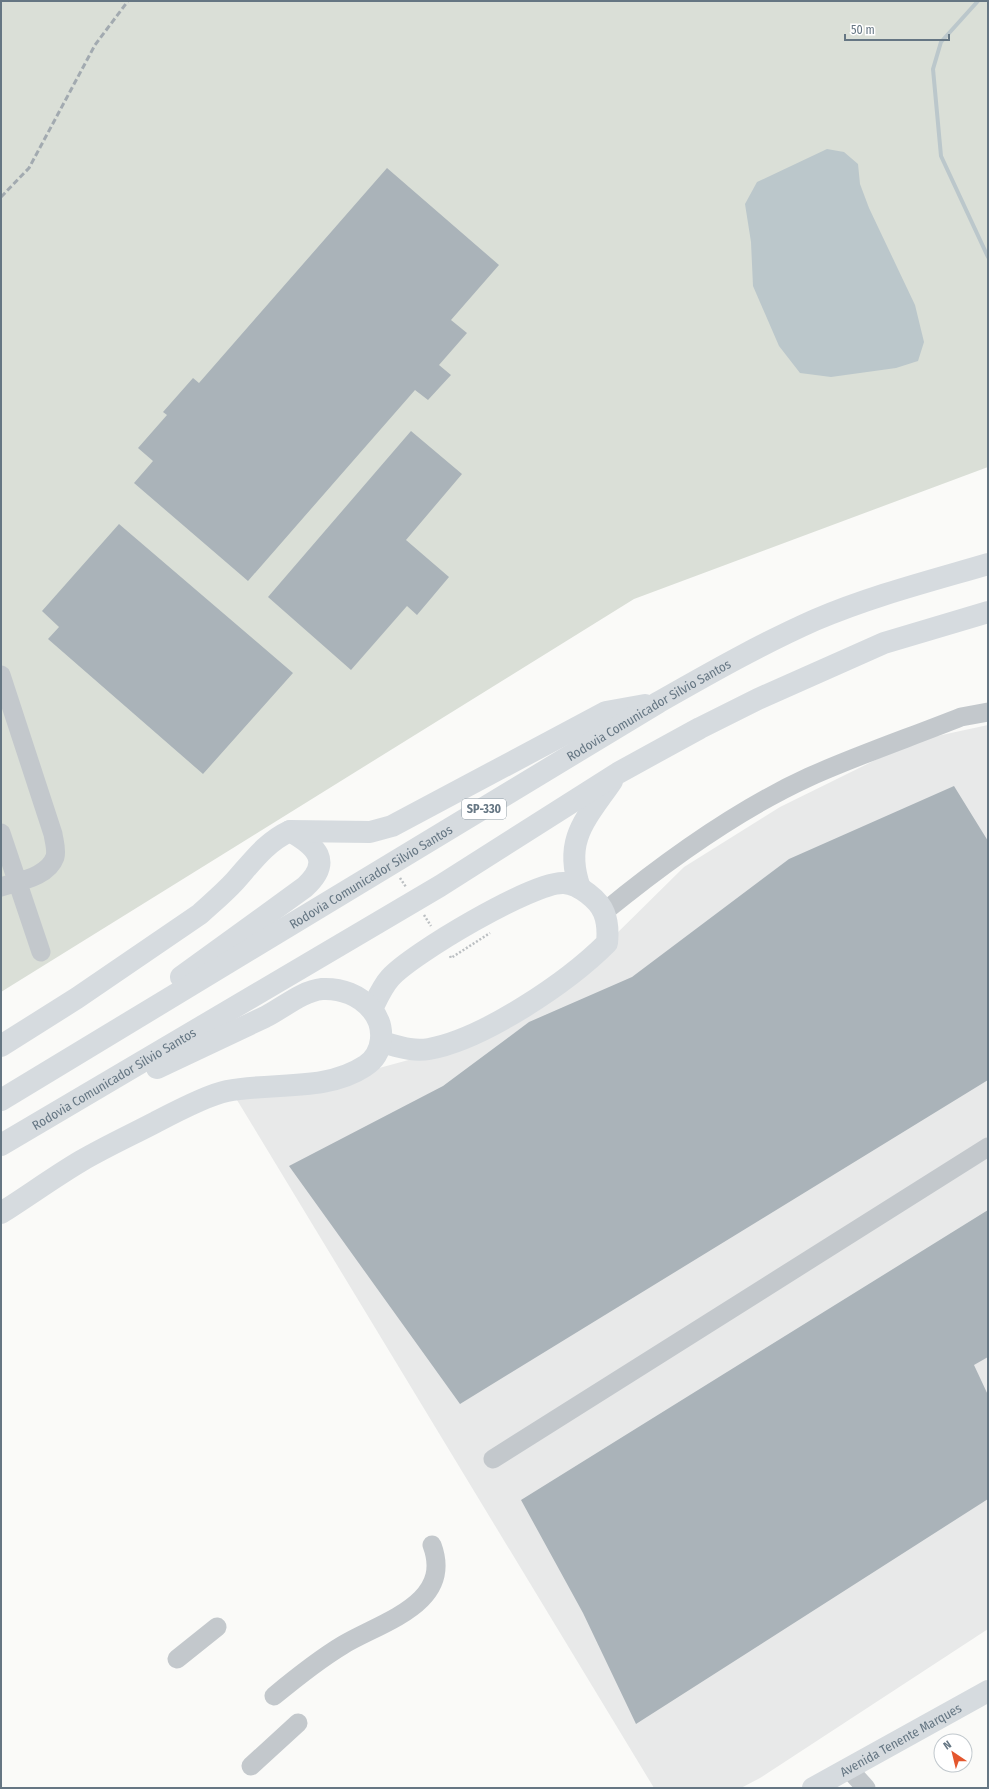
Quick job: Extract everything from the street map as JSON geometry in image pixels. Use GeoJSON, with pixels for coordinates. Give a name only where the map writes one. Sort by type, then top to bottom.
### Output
{"type":"FeatureCollection","features":[{"type":"Feature","properties":{"kind":"main road","name":"Rodovia Comunicador Silvio Santos"},"geometry":{"type":"LineString","coordinates":[[1,1100],[659,702],[764,644],[816,620],[883,595],[988,564]]}},
{"type":"Feature","properties":{"kind":"main road","name":"Rodovia Comunicador Silvio Santos"},"geometry":{"type":"LineString","coordinates":[[1,1145],[440,886],[618,773],[700,728],[758,699],[884,643],[988,612]]}},
{"type":"Feature","properties":{"kind":"main road"},"geometry":{"type":"LineString","coordinates":[[1,1046],[77,998],[200,914],[219,897],[272,841],[290,831],[370,832],[392,826],[606,712],[659,702]]}},
{"type":"Feature","properties":{"kind":"main road"},"geometry":{"type":"LineString","coordinates":[[580,888],[573,860],[574,846],[578,833],[588,815],[618,773]]}},
{"type":"Feature","properties":{"kind":"main road"},"geometry":{"type":"LineString","coordinates":[[126,1025],[192,968],[305,887],[314,878],[318,871],[320,860],[317,852],[307,840],[290,831]]}},
{"type":"Feature","properties":{"kind":"main road"},"geometry":{"type":"LineString","coordinates":[[372,1009],[380,992],[390,978],[404,966],[483,915],[543,888],[564,883],[580,888],[596,901],[604,912],[608,929],[607,943],[587,963],[548,992],[497,1022],[459,1040],[428,1049],[406,1049],[381,1042]]}},
{"type":"Feature","properties":{"kind":"main road"},"geometry":{"type":"LineString","coordinates":[[1,1213],[81,1161],[181,1109],[226,1091],[322,1081],[355,1072],[367,1064],[378,1053],[381,1042],[379,1025],[372,1009],[356,996],[341,990],[321,989],[304,995],[267,1016],[29,1129]]}},
{"type":"Feature","properties":{"kind":"main road","name":"Avenida Tenente Marques"},"geometry":{"type":"LineString","coordinates":[[813,1788],[988,1691]]}},
{"type":"Feature","properties":{"kind":"street"},"geometry":{"type":"LineString","coordinates":[[1,675],[53,834],[56,850],[56,856],[51,864],[39,874],[9,884]]}},
{"type":"Feature","properties":{"kind":"street"},"geometry":{"type":"LineString","coordinates":[[604,912],[638,884],[739,814],[809,777],[961,717],[988,712]]}},
{"type":"Feature","properties":{"kind":"street"},"geometry":{"type":"LineString","coordinates":[[1,833],[9,884],[41,952]]}},
{"type":"Feature","properties":{"kind":"street"},"geometry":{"type":"LineString","coordinates":[[493,1459],[988,1147]]}},
{"type":"Feature","properties":{"kind":"street"},"geometry":{"type":"LineString","coordinates":[[274,1696],[314,1663],[351,1640],[396,1619],[414,1605],[428,1591],[436,1572],[437,1558],[432,1545]]}},
{"type":"Feature","properties":{"kind":"street"},"geometry":{"type":"LineString","coordinates":[[177,1659],[217,1627]]}},
{"type":"Feature","properties":{"kind":"street"},"geometry":{"type":"LineString","coordinates":[[251,1766],[298,1724]]}},
{"type":"Feature","properties":{"kind":"street"},"geometry":{"type":"LineString","coordinates":[[848,1768],[866,1788]]}},
{"type":"Feature","properties":{"kind":"shaded area"},"geometry":{"type":"Polygon","coordinates":[[[1,1],[988,1],[988,467],[634,599],[1,992],[1,1]]]}},
{"type":"Feature","properties":{"kind":"shaded area"},"geometry":{"type":"Polygon","coordinates":[[[827,149],[844,152],[858,164],[860,184],[869,208],[915,305],[924,342],[918,361],[896,368],[831,377],[800,373],[779,346],[753,286],[751,242],[745,204],[757,182],[827,149]]]}},
{"type":"Feature","properties":{"kind":"shaded area"},"geometry":{"type":"Polygon","coordinates":[[[988,725],[988,1629],[760,1778],[741,1788],[654,1788],[237,1100],[324,1083],[460,1046],[606,944],[684,867],[780,807],[914,741],[988,725]]]}},
{"type":"Feature","properties":{"kind":"building"},"geometry":{"type":"Polygon","coordinates":[[[387,168],[499,265],[451,320],[467,333],[439,365],[451,375],[428,400],[415,390],[248,581],[134,483],[153,461],[138,448],[167,415],[163,412],[193,378],[199,383],[387,168]]]}},
{"type":"Feature","properties":{"kind":"building"},"geometry":{"type":"Polygon","coordinates":[[[411,431],[462,474],[406,540],[449,577],[417,615],[407,606],[351,670],[268,597],[411,431]]]}},
{"type":"Feature","properties":{"kind":"building"},"geometry":{"type":"Polygon","coordinates":[[[119,524],[293,673],[203,774],[48,639],[59,627],[42,611],[119,524]]]}},
{"type":"Feature","properties":{"kind":"building"},"geometry":{"type":"Polygon","coordinates":[[[954,786],[988,841],[988,1080],[460,1404],[289,1166],[443,1086],[529,1022],[632,977],[789,859],[954,786]]]}},
{"type":"Feature","properties":{"kind":"building"},"geometry":{"type":"Polygon","coordinates":[[[988,1210],[988,1357],[974,1365],[988,1395],[988,1499],[636,1724],[583,1613],[521,1500],[988,1210]]]}},
{"type":"Feature","properties":{"kind":"waterway"},"geometry":{"type":"LineString","coordinates":[[978,1],[941,42],[933,69],[941,156],[988,257]]}},
{"type":"Feature","properties":{"kind":"railway"},"geometry":{"type":"LineString","coordinates":[[1,197],[29,168],[95,45],[128,1]]}}]}
